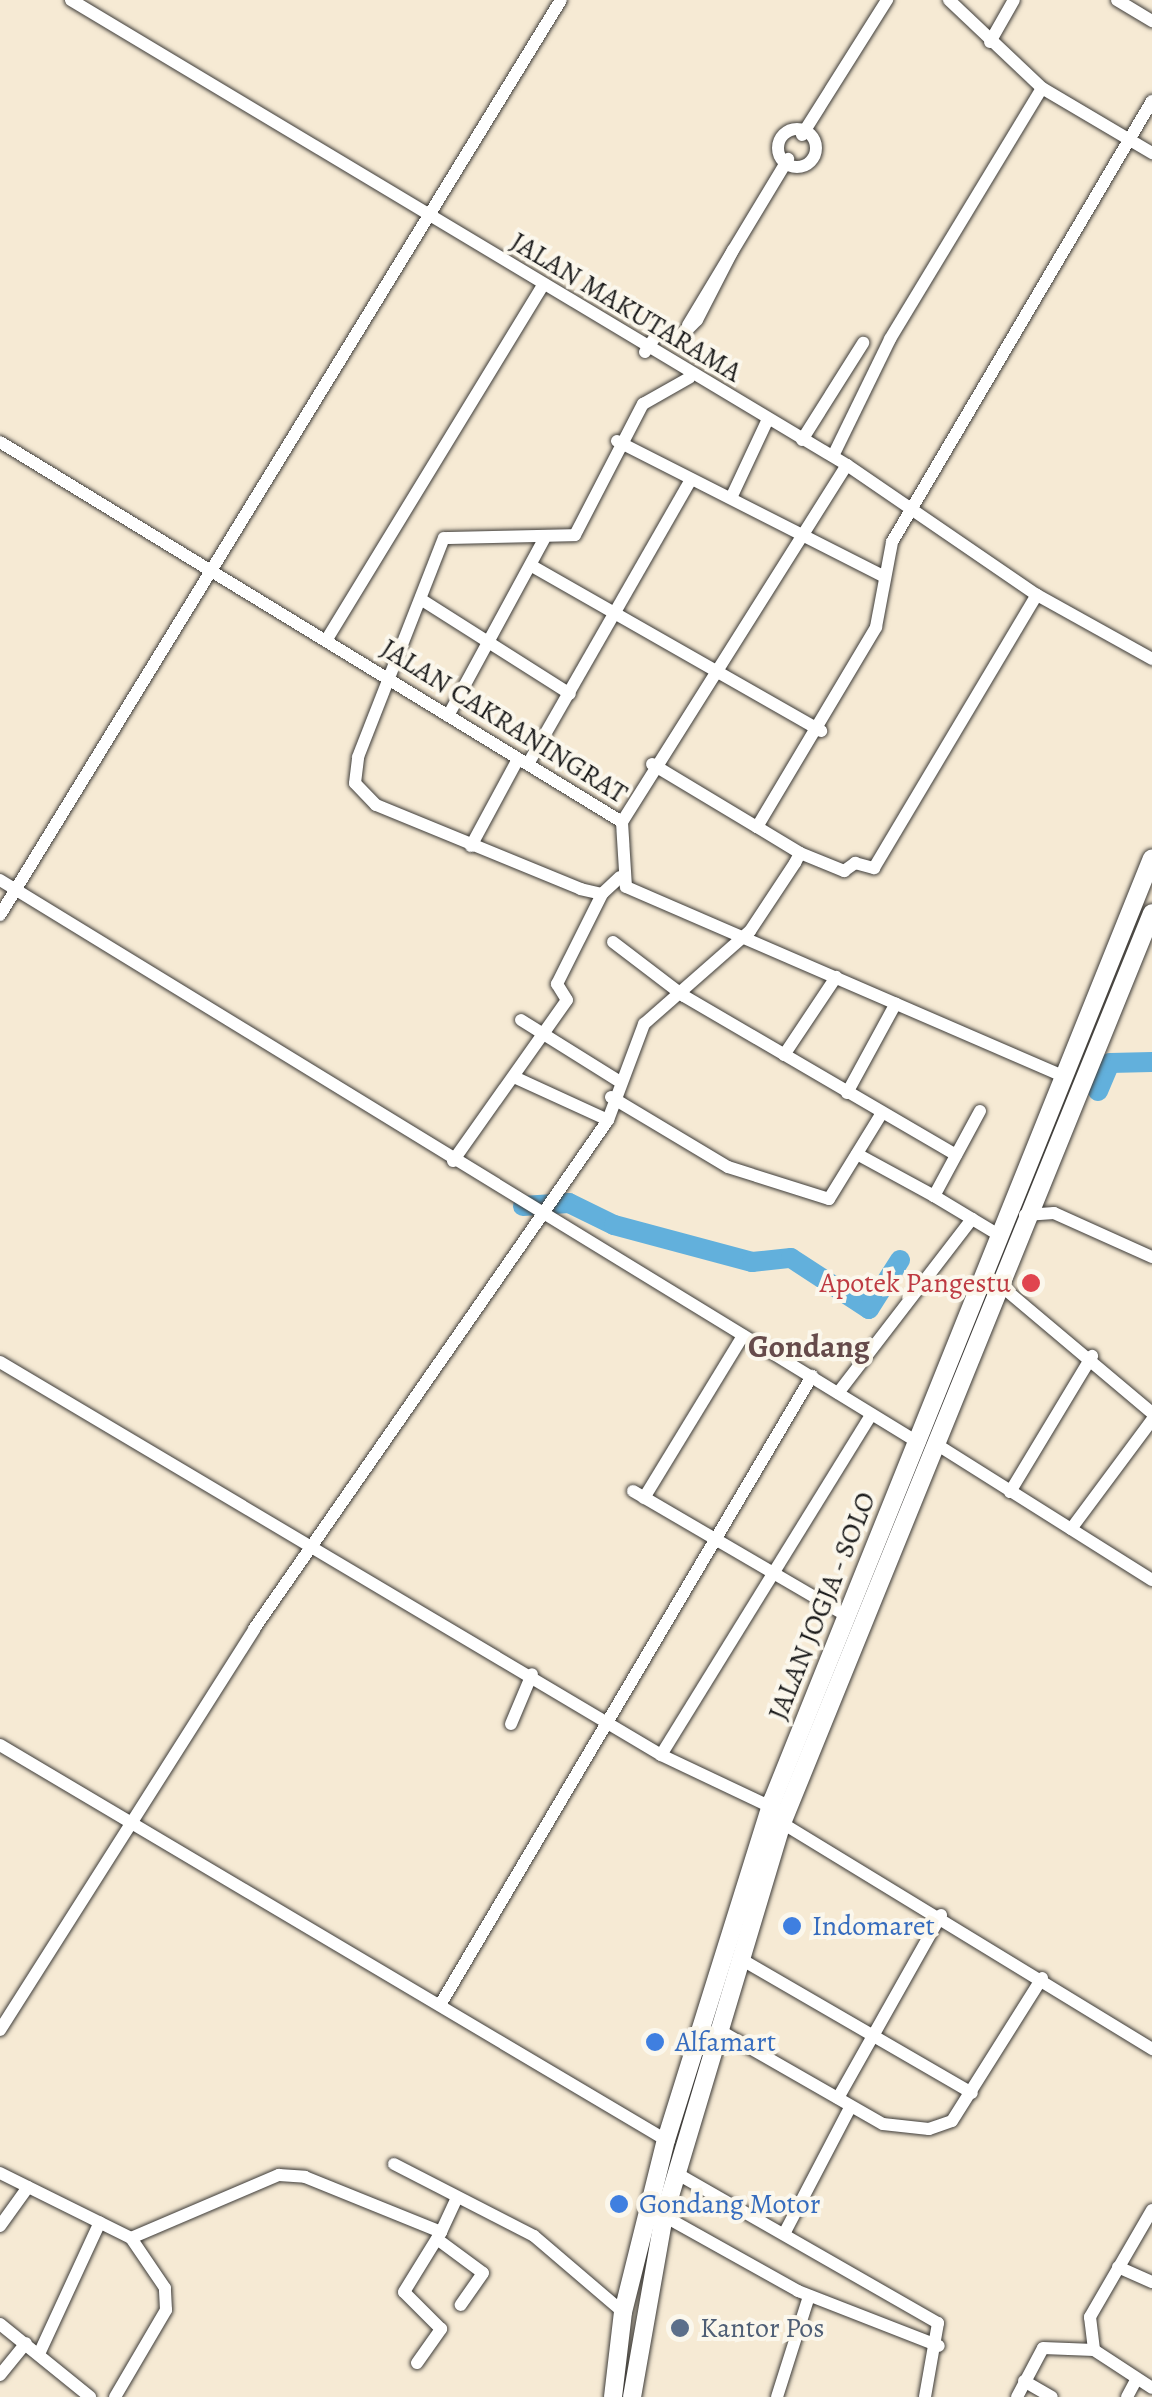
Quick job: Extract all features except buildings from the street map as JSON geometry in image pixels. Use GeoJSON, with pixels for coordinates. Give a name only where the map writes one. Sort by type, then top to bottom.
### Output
{"type":"FeatureCollection","features":[{"type":"Feature","properties":{"kind":"highway","name":"JALAN JOGJA - SOLO"},"geometry":{"type":"LineString","coordinates":[[632,2397],[664,2216],[776,1815],[927,1444],[997,1234],[1152,858]]}},
{"type":"Feature","properties":{"kind":"highway","name":"JALAN JOGJA - SOLO"},"geometry":{"type":"LineString","coordinates":[[613,2397],[623,2312],[666,2140],[847,1616],[1000,1284],[1152,913]]}},
{"type":"Feature","properties":{"kind":"street","name":"JALAN MAKUTARAMA"},"geometry":{"type":"LineString","coordinates":[[71,0],[427,214],[644,352],[833,456],[909,512],[1037,595],[1152,659]]}},
{"type":"Feature","properties":{"kind":"street"},"geometry":{"type":"LineString","coordinates":[[0,915],[560,0]]}},
{"type":"Feature","properties":{"kind":"street"},"geometry":{"type":"LineString","coordinates":[[802,135],[887,0]]}},
{"type":"Feature","properties":{"kind":"street"},"geometry":{"type":"LineString","coordinates":[[949,0],[1042,88],[1152,153]]}},
{"type":"Feature","properties":{"kind":"street"},"geometry":{"type":"LineString","coordinates":[[990,42],[1014,0]]}},
{"type":"Feature","properties":{"kind":"street"},"geometry":{"type":"LineString","coordinates":[[1117,0],[1152,21]]}},
{"type":"Feature","properties":{"kind":"street"},"geometry":{"type":"LineString","coordinates":[[833,456],[890,339],[1042,88]]}},
{"type":"Feature","properties":{"kind":"street"},"geometry":{"type":"LineString","coordinates":[[757,827],[821,731],[876,627],[884,576],[909,512],[1152,102]]}},
{"type":"Feature","properties":{"kind":"street"},"geometry":{"type":"LineString","coordinates":[[788,130],[802,135],[816,161],[788,159],[775,140],[788,130]]}},
{"type":"Feature","properties":{"kind":"street"},"geometry":{"type":"LineString","coordinates":[[644,352],[658,332],[680,337],[788,159]]}},
{"type":"Feature","properties":{"kind":"street"},"geometry":{"type":"LineString","coordinates":[[327,639],[542,286]]}},
{"type":"Feature","properties":{"kind":"street"},"geometry":{"type":"LineString","coordinates":[[802,440],[863,343]]}},
{"type":"Feature","properties":{"kind":"street"},"geometry":{"type":"LineString","coordinates":[[602,894],[471,846],[366,800],[355,783],[422,600],[451,533],[544,540],[575,535],[617,440],[643,404],[689,378]]}},
{"type":"Feature","properties":{"kind":"street"},"geometry":{"type":"LineString","coordinates":[[731,498],[767,421]]}},
{"type":"Feature","properties":{"kind":"street"},"geometry":{"type":"LineString","coordinates":[[617,440],[884,576]]}},
{"type":"Feature","properties":{"kind":"street","name":"JALAN CAKRANINGRAT"},"geometry":{"type":"LineString","coordinates":[[0,442],[213,564],[394,684],[622,822],[620,877]]}},
{"type":"Feature","properties":{"kind":"street"},"geometry":{"type":"LineString","coordinates":[[622,822],[652,764],[846,464]]}},
{"type":"Feature","properties":{"kind":"street"},"geometry":{"type":"LineString","coordinates":[[471,846],[570,694],[691,480]]}},
{"type":"Feature","properties":{"kind":"street"},"geometry":{"type":"LineString","coordinates":[[448,716],[544,540]]}},
{"type":"Feature","properties":{"kind":"street"},"geometry":{"type":"LineString","coordinates":[[532,566],[821,731]]}},
{"type":"Feature","properties":{"kind":"street"},"geometry":{"type":"LineString","coordinates":[[652,764],[800,853],[844,872],[855,863],[874,868],[1037,595]]}},
{"type":"Feature","properties":{"kind":"street"},"geometry":{"type":"LineString","coordinates":[[422,600],[570,694]]}},
{"type":"Feature","properties":{"kind":"street"},"geometry":{"type":"LineString","coordinates":[[2,2023],[134,1826],[254,1629],[317,1550],[608,1120],[617,1080],[644,1024],[741,936],[800,853]]}},
{"type":"Feature","properties":{"kind":"street"},"geometry":{"type":"LineString","coordinates":[[454,1161],[567,1000],[556,984],[602,894],[620,877],[741,936],[1062,1076]]}},
{"type":"Feature","properties":{"kind":"street"},"geometry":{"type":"LineString","coordinates":[[0,880],[543,1219],[1010,1492],[1152,1580]]}},
{"type":"Feature","properties":{"kind":"street"},"geometry":{"type":"LineString","coordinates":[[613,942],[679,992],[956,1156]]}},
{"type":"Feature","properties":{"kind":"street"},"geometry":{"type":"LineString","coordinates":[[784,1056],[836,978]]}},
{"type":"Feature","properties":{"kind":"street"},"geometry":{"type":"LineString","coordinates":[[847,1093],[896,1003]]}},
{"type":"Feature","properties":{"kind":"street"},"geometry":{"type":"LineString","coordinates":[[521,1020],[617,1080]]}},
{"type":"Feature","properties":{"kind":"street"},"geometry":{"type":"LineString","coordinates":[[514,1077],[608,1120]]}},
{"type":"Feature","properties":{"kind":"street"},"geometry":{"type":"LineString","coordinates":[[611,1098],[721,1164],[814,1197],[837,1196],[882,1113]]}},
{"type":"Feature","properties":{"kind":"street"},"geometry":{"type":"LineString","coordinates":[[934,1196],[980,1111]]}},
{"type":"Feature","properties":{"kind":"street"},"geometry":{"type":"LineString","coordinates":[[858,1154],[997,1234]]}},
{"type":"Feature","properties":{"kind":"street"},"geometry":{"type":"LineString","coordinates":[[1007,1210],[1028,1216],[1054,1214],[1152,1258]]}},
{"type":"Feature","properties":{"kind":"street"},"geometry":{"type":"LineString","coordinates":[[838,1393],[972,1219]]}},
{"type":"Feature","properties":{"kind":"street"},"geometry":{"type":"LineString","coordinates":[[1000,1284],[1092,1356],[1152,1417],[1071,1529]]}},
{"type":"Feature","properties":{"kind":"street"},"geometry":{"type":"LineString","coordinates":[[743,1336],[638,1495],[776,1581],[847,1616]]}},
{"type":"Feature","properties":{"kind":"street"},"geometry":{"type":"LineString","coordinates":[[1010,1492],[1092,1356]]}},
{"type":"Feature","properties":{"kind":"street"},"geometry":{"type":"LineString","coordinates":[[0,1362],[532,1674],[661,1756],[776,1815],[1152,2049]]}},
{"type":"Feature","properties":{"kind":"street"},"geometry":{"type":"LineString","coordinates":[[440,2005],[812,1376]]}},
{"type":"Feature","properties":{"kind":"street"},"geometry":{"type":"LineString","coordinates":[[661,1756],[776,1581],[872,1414]]}},
{"type":"Feature","properties":{"kind":"street"},"geometry":{"type":"LineString","coordinates":[[511,1724],[532,1674]]}},
{"type":"Feature","properties":{"kind":"street"},"geometry":{"type":"LineString","coordinates":[[0,1745],[666,2140]]}},
{"type":"Feature","properties":{"kind":"street"},"geometry":{"type":"LineString","coordinates":[[838,2098],[941,1916]]}},
{"type":"Feature","properties":{"kind":"street"},"geometry":{"type":"LineString","coordinates":[[739,1958],[972,2093]]}},
{"type":"Feature","properties":{"kind":"street"},"geometry":{"type":"LineString","coordinates":[[717,2029],[893,2127],[929,2128],[952,2121],[1042,1978]]}},
{"type":"Feature","properties":{"kind":"street"},"geometry":{"type":"LineString","coordinates":[[784,2234],[851,2106]]}},
{"type":"Feature","properties":{"kind":"street"},"geometry":{"type":"LineString","coordinates":[[394,2164],[558,2252],[623,2312]]}},
{"type":"Feature","properties":{"kind":"street"},"geometry":{"type":"LineString","coordinates":[[0,2173],[131,2238],[165,2288],[166,2310],[115,2397]]}},
{"type":"Feature","properties":{"kind":"street"},"geometry":{"type":"LineString","coordinates":[[676,2173],[925,2313],[944,2331],[925,2397]]}},
{"type":"Feature","properties":{"kind":"street"},"geometry":{"type":"LineString","coordinates":[[131,2238],[279,2175],[306,2177],[439,2235],[483,2272],[461,2305]]}},
{"type":"Feature","properties":{"kind":"street"},"geometry":{"type":"LineString","coordinates":[[0,2226],[28,2187]]}},
{"type":"Feature","properties":{"kind":"street"},"geometry":{"type":"LineString","coordinates":[[417,2363],[441,2329],[411,2309],[404,2292],[439,2235],[457,2196]]}},
{"type":"Feature","properties":{"kind":"street"},"geometry":{"type":"LineString","coordinates":[[1094,2350],[1090,2317],[1152,2210]]}},
{"type":"Feature","properties":{"kind":"street"},"geometry":{"type":"LineString","coordinates":[[664,2216],[808,2296],[939,2346]]}},
{"type":"Feature","properties":{"kind":"street"},"geometry":{"type":"LineString","coordinates":[[39,2354],[100,2222]]}},
{"type":"Feature","properties":{"kind":"street"},"geometry":{"type":"LineString","coordinates":[[1118,2267],[1152,2282]]}},
{"type":"Feature","properties":{"kind":"street"},"geometry":{"type":"LineString","coordinates":[[777,2397],[808,2296]]}},
{"type":"Feature","properties":{"kind":"street"},"geometry":{"type":"LineString","coordinates":[[0,2324],[90,2397]]}},
{"type":"Feature","properties":{"kind":"street"},"geometry":{"type":"LineString","coordinates":[[0,2375],[26,2344]]}},
{"type":"Feature","properties":{"kind":"street"},"geometry":{"type":"LineString","coordinates":[[1018,2397],[1043,2348],[1094,2350],[1152,2388]]}},
{"type":"Feature","properties":{"kind":"street"},"geometry":{"type":"LineString","coordinates":[[1127,2397],[1136,2380]]}},
{"type":"Feature","properties":{"kind":"street"},"geometry":{"type":"LineString","coordinates":[[1024,2381],[1052,2397]]}},
{"type":"Feature","properties":{"kind":"waterway"},"geometry":{"type":"LineString","coordinates":[[1098,1091],[1110,1063],[1152,1062]]}},
{"type":"Feature","properties":{"kind":"waterway"},"geometry":{"type":"LineString","coordinates":[[523,1206],[569,1203],[614,1225],[752,1262],[791,1258],[869,1309],[900,1260]]}},
{"type":"Feature","properties":{"kind":"place","name":"Apotek Pangestu"},"geometry":{"type":"Point","coordinates":[1031,1283]}},
{"type":"Feature","properties":{"kind":"place","name":"Indomaret"},"geometry":{"type":"Point","coordinates":[792,1926]}},
{"type":"Feature","properties":{"kind":"place","name":"Alfamart"},"geometry":{"type":"Point","coordinates":[655,2042]}},
{"type":"Feature","properties":{"kind":"place","name":"Gondang Motor"},"geometry":{"type":"Point","coordinates":[619,2204]}},
{"type":"Feature","properties":{"kind":"place","name":"Kantor Pos"},"geometry":{"type":"Point","coordinates":[680,2328]}},
{"type":"Feature","properties":{"kind":"district","name":"Gondang"},"geometry":{"type":"Point","coordinates":[809,1346]}}]}
